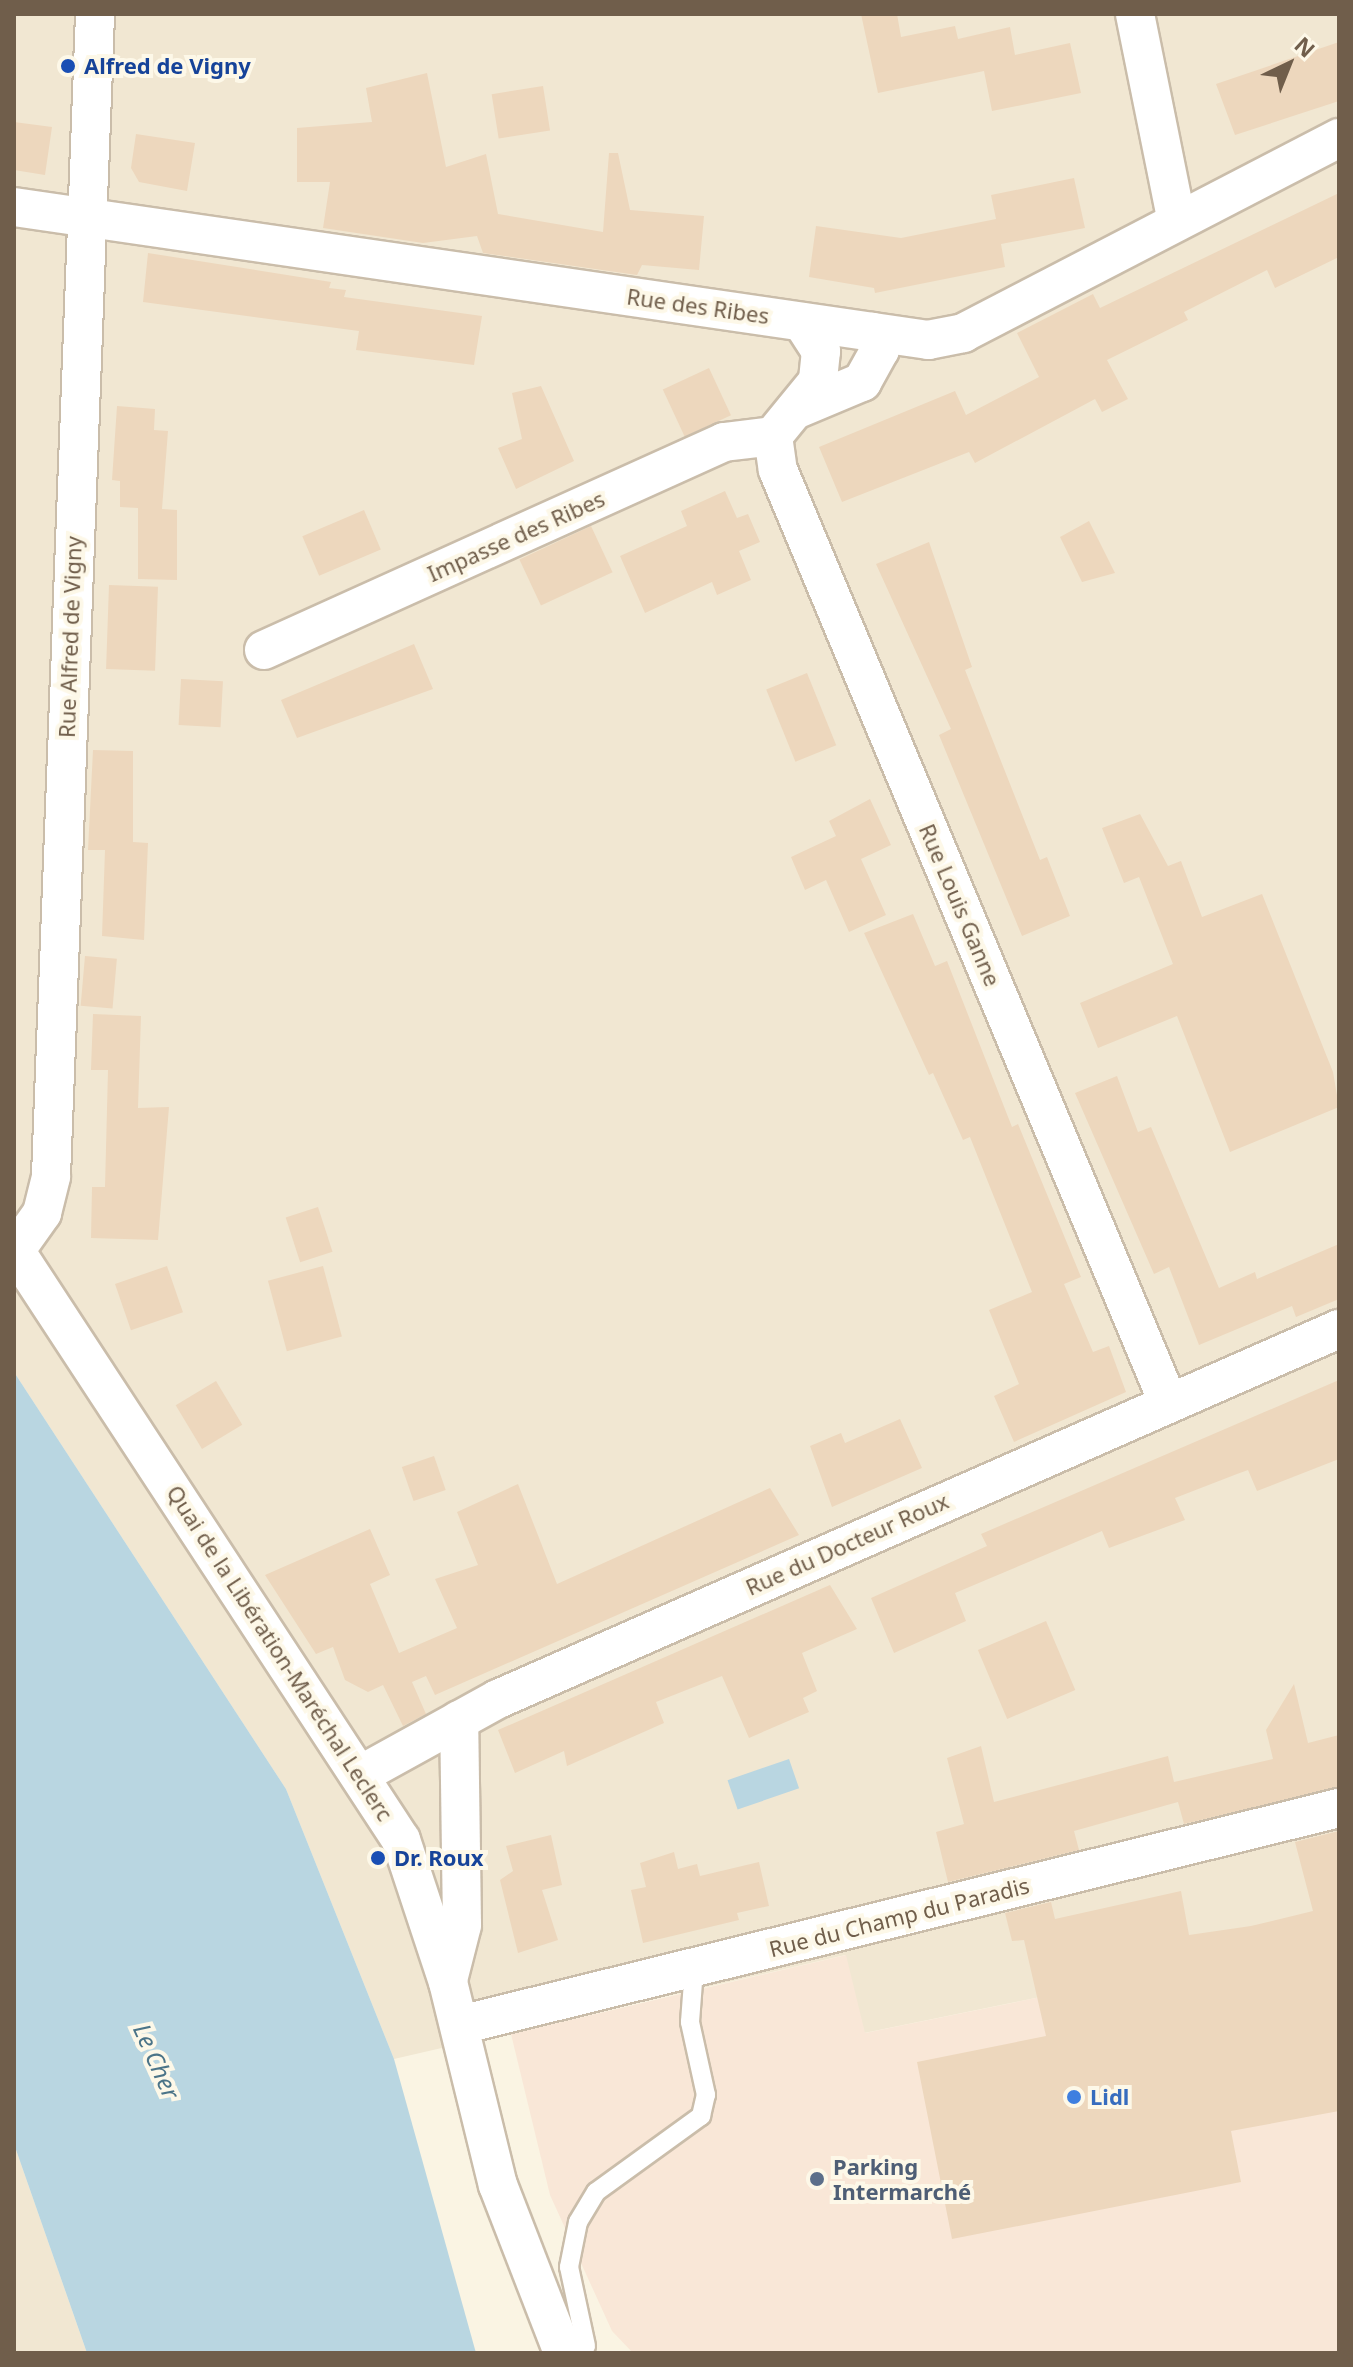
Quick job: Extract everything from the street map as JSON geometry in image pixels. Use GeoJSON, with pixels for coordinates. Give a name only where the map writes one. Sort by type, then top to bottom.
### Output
{"type":"FeatureCollection","features":[{"type":"Feature","properties":{"kind":"street","name":"Rue Alfred de Vigny"},"geometry":{"type":"LineString","coordinates":[[15,1250],[42,1213],[51,1176],[95,14]]}},
{"type":"Feature","properties":{"kind":"street"},"geometry":{"type":"LineString","coordinates":[[1135,14],[1176,218]]}},
{"type":"Feature","properties":{"kind":"street","name":"Rue des Ribes"},"geometry":{"type":"LineString","coordinates":[[14,207],[928,340],[963,333],[1176,218],[1339,138]]}},
{"type":"Feature","properties":{"kind":"street"},"geometry":{"type":"LineString","coordinates":[[784,423],[818,381],[821,351],[802,322]]}},
{"type":"Feature","properties":{"kind":"street","name":"Impasse des Ribes"},"geometry":{"type":"LineString","coordinates":[[264,650],[724,442],[784,423],[862,382],[880,350],[872,332]]}},
{"type":"Feature","properties":{"kind":"street","name":"Rue Louis Ganne"},"geometry":{"type":"LineString","coordinates":[[784,423],[778,470],[1168,1402]]}},
{"type":"Feature","properties":{"kind":"street","name":"Quai de la Libération-Maréchal Leclerc"},"geometry":{"type":"LineString","coordinates":[[15,1250],[362,1774],[401,1840],[448,1982],[498,2185],[531,2275],[580,2351]]}},
{"type":"Feature","properties":{"kind":"street","name":"Rue du Docteur Roux"},"geometry":{"type":"LineString","coordinates":[[362,1774],[459,1720],[1168,1402],[1339,1329]]}},
{"type":"Feature","properties":{"kind":"street"},"geometry":{"type":"LineString","coordinates":[[448,1982],[462,1925],[459,1720]]}},
{"type":"Feature","properties":{"kind":"street","name":"Rue du Champ du Paradis"},"geometry":{"type":"LineString","coordinates":[[460,2025],[1339,1808]]}},
{"type":"Feature","properties":{"kind":"lane"},"geometry":{"type":"LineString","coordinates":[[580,2351],[569,2267],[578,2222],[596,2192],[701,2116],[706,2095],[690,2022],[694,1969]]}},
{"type":"Feature","properties":{"kind":"shaded area"},"geometry":{"type":"Polygon","coordinates":[[[14,14],[1339,14],[1339,1936],[864,2033],[845,1955],[394,2059],[286,1789],[14,1372],[14,14]]]}},
{"type":"Feature","properties":{"kind":"shaded area"},"geometry":{"type":"Polygon","coordinates":[[[1339,1936],[1339,2353],[633,2353],[612,2331],[550,2195],[511,2034],[846,1955],[865,2033],[1339,1936]]]}},
{"type":"Feature","properties":{"kind":"shaded area"},"geometry":{"type":"Polygon","coordinates":[[[14,2144],[87,2353],[14,2353],[14,2144]]]}},
{"type":"Feature","properties":{"kind":"water","name":"Le Cher"},"geometry":{"type":"Polygon","coordinates":[[[14,1372],[286,1789],[394,2059],[476,2353],[87,2353],[14,2144],[14,1372]]]}},
{"type":"Feature","properties":{"kind":"water"},"geometry":{"type":"Polygon","coordinates":[[[789,1759],[799,1788],[738,1809],[728,1780],[789,1759]]]}},
{"type":"Feature","properties":{"kind":"building"},"geometry":{"type":"Polygon","coordinates":[[[861,14],[897,14],[901,37],[955,26],[958,39],[1010,27],[1015,55],[1070,43],[1081,93],[992,111],[984,71],[878,93],[861,14]]]}},
{"type":"Feature","properties":{"kind":"building"},"geometry":{"type":"Polygon","coordinates":[[[1339,42],[1339,101],[1235,135],[1216,84],[1339,42]]]}},
{"type":"Feature","properties":{"kind":"building"},"geometry":{"type":"Polygon","coordinates":[[[427,73],[446,167],[486,154],[498,214],[603,232],[609,153],[618,153],[630,210],[704,216],[699,270],[642,265],[637,275],[483,253],[477,236],[423,243],[323,228],[330,182],[297,182],[297,128],[372,122],[366,88],[427,73]]]}},
{"type":"Feature","properties":{"kind":"building"},"geometry":{"type":"Polygon","coordinates":[[[543,86],[550,130],[499,139],[492,94],[543,86]]]}},
{"type":"Feature","properties":{"kind":"building"},"geometry":{"type":"Polygon","coordinates":[[[14,122],[52,127],[45,175],[14,170],[14,122]]]}},
{"type":"Feature","properties":{"kind":"building"},"geometry":{"type":"Polygon","coordinates":[[[136,134],[195,143],[187,191],[139,182],[131,168],[136,134]]]}},
{"type":"Feature","properties":{"kind":"building"},"geometry":{"type":"Polygon","coordinates":[[[1074,178],[1085,228],[1001,244],[1005,267],[875,293],[874,288],[809,277],[816,226],[901,238],[996,219],[991,195],[1074,178]]]}},
{"type":"Feature","properties":{"kind":"building"},"geometry":{"type":"Polygon","coordinates":[[[1339,193],[1339,257],[1275,288],[1267,270],[1184,312],[1188,320],[1107,360],[1128,399],[1102,412],[1095,399],[975,463],[969,452],[842,502],[819,447],[955,391],[966,415],[1039,377],[1017,333],[1093,294],[1100,308],[1339,193]]]}},
{"type":"Feature","properties":{"kind":"building"},"geometry":{"type":"Polygon","coordinates":[[[148,253],[331,282],[329,288],[346,290],[344,297],[482,316],[474,365],[356,350],[359,331],[143,302],[148,253]]]}},
{"type":"Feature","properties":{"kind":"building"},"geometry":{"type":"Polygon","coordinates":[[[709,368],[731,415],[685,437],[663,390],[709,368]]]}},
{"type":"Feature","properties":{"kind":"building"},"geometry":{"type":"Polygon","coordinates":[[[541,386],[574,461],[516,489],[498,448],[522,439],[512,393],[541,386]]]}},
{"type":"Feature","properties":{"kind":"building"},"geometry":{"type":"Polygon","coordinates":[[[117,406],[155,409],[154,430],[168,431],[162,509],[177,510],[177,580],[138,579],[138,508],[120,507],[120,481],[112,480],[117,406]]]}},
{"type":"Feature","properties":{"kind":"building"},"geometry":{"type":"Polygon","coordinates":[[[725,491],[737,518],[748,514],[760,542],[739,551],[751,580],[717,595],[712,582],[645,613],[620,556],[687,526],[681,511],[725,491]]]}},
{"type":"Feature","properties":{"kind":"building"},"geometry":{"type":"Polygon","coordinates":[[[364,510],[381,550],[319,576],[302,536],[364,510]]]}},
{"type":"Feature","properties":{"kind":"building"},"geometry":{"type":"Polygon","coordinates":[[[1089,521],[1115,573],[1082,582],[1060,537],[1089,521]]]}},
{"type":"Feature","properties":{"kind":"building"},"geometry":{"type":"Polygon","coordinates":[[[591,526],[613,572],[541,606],[519,559],[591,526]]]}},
{"type":"Feature","properties":{"kind":"building"},"geometry":{"type":"Polygon","coordinates":[[[929,542],[972,667],[965,670],[1040,860],[1047,857],[1070,916],[1022,936],[939,735],[951,729],[876,564],[929,542]]]}},
{"type":"Feature","properties":{"kind":"building"},"geometry":{"type":"Polygon","coordinates":[[[109,585],[158,587],[155,671],[106,669],[109,585]]]}},
{"type":"Feature","properties":{"kind":"building"},"geometry":{"type":"Polygon","coordinates":[[[414,644],[433,689],[297,738],[281,700],[414,644]]]}},
{"type":"Feature","properties":{"kind":"building"},"geometry":{"type":"Polygon","coordinates":[[[807,673],[836,745],[795,762],[766,689],[807,673]]]}},
{"type":"Feature","properties":{"kind":"building"},"geometry":{"type":"Polygon","coordinates":[[[181,679],[223,681],[221,727],[179,725],[181,679]]]}},
{"type":"Feature","properties":{"kind":"building"},"geometry":{"type":"Polygon","coordinates":[[[93,750],[133,751],[133,842],[148,843],[144,940],[102,936],[105,850],[88,850],[93,750]]]}},
{"type":"Feature","properties":{"kind":"building"},"geometry":{"type":"Polygon","coordinates":[[[870,799],[891,845],[861,859],[886,915],[849,932],[826,880],[805,890],[791,857],[836,836],[829,821],[870,799]]]}},
{"type":"Feature","properties":{"kind":"building"},"geometry":{"type":"Polygon","coordinates":[[[1140,814],[1168,866],[1181,861],[1202,917],[1262,894],[1333,1072],[1339,1107],[1230,1152],[1177,1016],[1098,1048],[1080,1003],[1173,964],[1139,877],[1124,883],[1102,828],[1140,814]]]}},
{"type":"Feature","properties":{"kind":"building"},"geometry":{"type":"Polygon","coordinates":[[[913,914],[935,966],[947,961],[1012,1127],[1018,1124],[1081,1277],[1064,1284],[1093,1352],[1109,1346],[1126,1392],[1014,1442],[994,1396],[1019,1384],[989,1310],[1032,1292],[970,1137],[963,1140],[933,1073],[929,1075],[864,933],[913,914]]]}},
{"type":"Feature","properties":{"kind":"building"},"geometry":{"type":"Polygon","coordinates":[[[85,956],[117,959],[113,1009],[81,1006],[85,956]]]}},
{"type":"Feature","properties":{"kind":"building"},"geometry":{"type":"Polygon","coordinates":[[[93,1014],[141,1016],[138,1108],[169,1107],[158,1240],[91,1238],[92,1187],[105,1187],[108,1070],[91,1070],[93,1014]]]}},
{"type":"Feature","properties":{"kind":"building"},"geometry":{"type":"Polygon","coordinates":[[[1117,1076],[1138,1132],[1151,1127],[1219,1288],[1255,1272],[1257,1279],[1339,1244],[1339,1299],[1296,1317],[1292,1306],[1199,1345],[1169,1267],[1154,1274],[1075,1093],[1117,1076]]]}},
{"type":"Feature","properties":{"kind":"building"},"geometry":{"type":"Polygon","coordinates":[[[318,1207],[333,1252],[300,1262],[286,1218],[318,1207]]]}},
{"type":"Feature","properties":{"kind":"building"},"geometry":{"type":"Polygon","coordinates":[[[167,1266],[183,1312],[131,1330],[115,1284],[167,1266]]]}},
{"type":"Feature","properties":{"kind":"building"},"geometry":{"type":"Polygon","coordinates":[[[323,1266],[342,1337],[287,1351],[268,1281],[323,1266]]]}},
{"type":"Feature","properties":{"kind":"building"},"geometry":{"type":"Polygon","coordinates":[[[1339,1380],[1339,1459],[1257,1491],[1248,1470],[1175,1498],[1185,1520],[1109,1548],[1102,1531],[955,1593],[966,1621],[894,1653],[871,1598],[987,1546],[981,1534],[1339,1380]]]}},
{"type":"Feature","properties":{"kind":"building"},"geometry":{"type":"Polygon","coordinates":[[[216,1381],[242,1425],[202,1449],[176,1405],[216,1381]]]}},
{"type":"Feature","properties":{"kind":"building"},"geometry":{"type":"Polygon","coordinates":[[[900,1419],[922,1468],[832,1507],[810,1446],[841,1433],[845,1443],[900,1419]]]}},
{"type":"Feature","properties":{"kind":"building"},"geometry":{"type":"Polygon","coordinates":[[[434,1456],[446,1490],[414,1501],[402,1467],[434,1456]]]}},
{"type":"Feature","properties":{"kind":"building"},"geometry":{"type":"Polygon","coordinates":[[[518,1484],[557,1584],[770,1488],[799,1535],[435,1695],[426,1676],[412,1682],[426,1714],[403,1726],[383,1685],[368,1692],[345,1680],[333,1647],[316,1654],[265,1575],[370,1529],[390,1575],[370,1584],[399,1653],[457,1628],[435,1579],[478,1565],[457,1512],[518,1484]]]}},
{"type":"Feature","properties":{"kind":"building"},"geometry":{"type":"Polygon","coordinates":[[[830,1585],[857,1629],[802,1653],[817,1691],[803,1698],[809,1712],[749,1738],[722,1676],[656,1702],[664,1723],[567,1766],[564,1751],[515,1773],[498,1730],[830,1585]]]}},
{"type":"Feature","properties":{"kind":"building"},"geometry":{"type":"Polygon","coordinates":[[[1046,1621],[1075,1690],[1007,1719],[978,1650],[1046,1621]]]}},
{"type":"Feature","properties":{"kind":"building"},"geometry":{"type":"Polygon","coordinates":[[[1294,1684],[1308,1743],[1339,1735],[1339,1787],[1184,1824],[1178,1802],[1074,1831],[1079,1850],[948,1882],[936,1832],[964,1824],[947,1758],[981,1746],[994,1802],[1168,1756],[1174,1782],[1273,1759],[1266,1730],[1294,1684]]]}},
{"type":"Feature","properties":{"kind":"building"},"geometry":{"type":"Polygon","coordinates":[[[1339,1831],[1339,2111],[1231,2131],[1241,2182],[952,2239],[917,2062],[1046,2036],[1024,1940],[1012,1941],[1005,1913],[1051,1902],[1055,1919],[1181,1891],[1189,1935],[1251,1926],[1313,1911],[1295,1842],[1339,1831]]]}},
{"type":"Feature","properties":{"kind":"building"},"geometry":{"type":"Polygon","coordinates":[[[551,1835],[562,1885],[542,1890],[558,1940],[518,1953],[500,1880],[513,1871],[506,1846],[551,1835]]]}},
{"type":"Feature","properties":{"kind":"building"},"geometry":{"type":"Polygon","coordinates":[[[674,1852],[678,1869],[697,1864],[700,1876],[759,1862],[769,1906],[737,1913],[739,1920],[643,1943],[631,1890],[646,1887],[640,1863],[674,1852]]]}},
{"type":"Feature","properties":{"kind":"place","name":"Alfred de Vigny"},"geometry":{"type":"Point","coordinates":[68,66]}},
{"type":"Feature","properties":{"kind":"place","name":"Dr. Roux"},"geometry":{"type":"Point","coordinates":[378,1858]}},
{"type":"Feature","properties":{"kind":"place","name":"Lidl"},"geometry":{"type":"Point","coordinates":[1074,2097]}},
{"type":"Feature","properties":{"kind":"place","name":"Parking Intermarché"},"geometry":{"type":"Point","coordinates":[817,2179]}}]}
